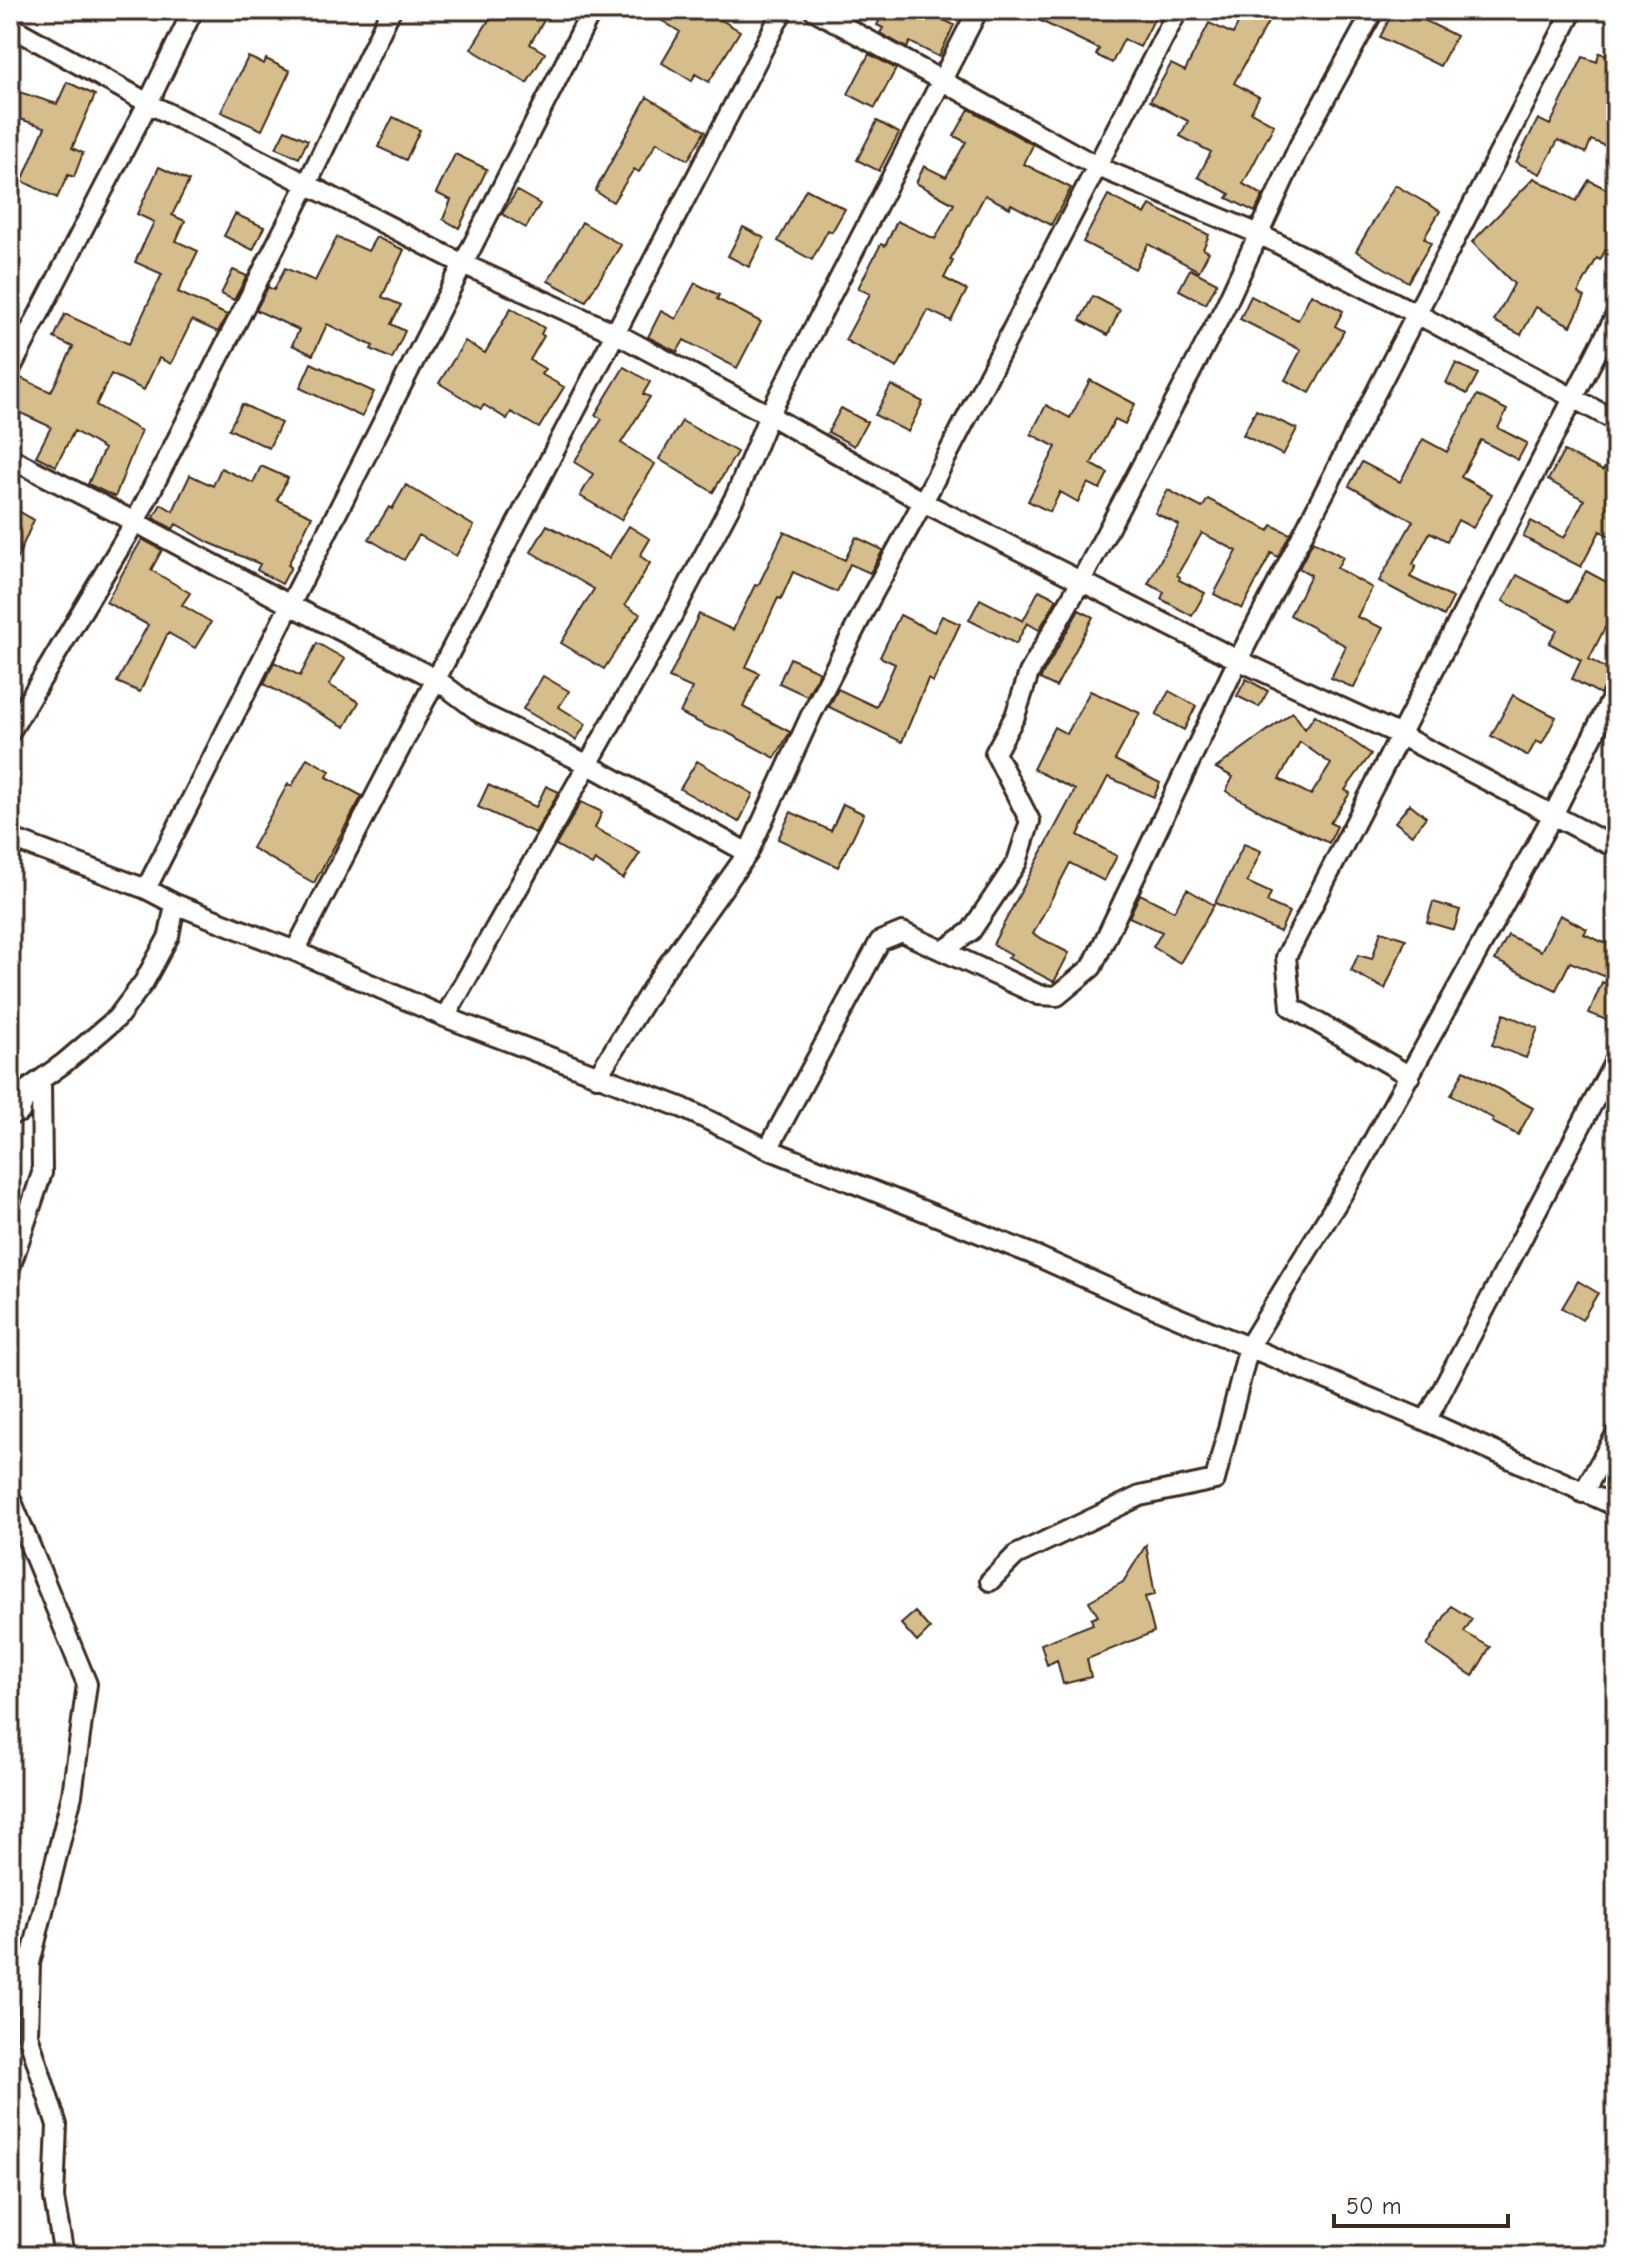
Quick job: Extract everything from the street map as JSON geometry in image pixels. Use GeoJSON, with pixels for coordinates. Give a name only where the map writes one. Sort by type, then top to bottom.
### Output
{"type":"FeatureCollection","features":[{"type":"Feature","properties":{"kind":"street"},"geometry":{"type":"LineString","coordinates":[[10,370],[193,10]]}},
{"type":"Feature","properties":{"kind":"street"},"geometry":{"type":"LineString","coordinates":[[10,732],[135,522],[307,184],[391,10]]}},
{"type":"Feature","properties":{"kind":"street"},"geometry":{"type":"LineString","coordinates":[[146,889],[592,10]]}},
{"type":"Feature","properties":{"kind":"street"},"geometry":{"type":"LineString","coordinates":[[295,951],[783,10]]}},
{"type":"Feature","properties":{"kind":"street"},"geometry":{"type":"LineString","coordinates":[[814,10],[1098,167],[1259,234],[1417,314],[1616,421]]}},
{"type":"Feature","properties":{"kind":"street"},"geometry":{"type":"LineString","coordinates":[[445,1017],[589,765],[736,495],[769,415],[978,10]]}},
{"type":"Feature","properties":{"kind":"street"},"geometry":{"type":"LineString","coordinates":[[597,1077],[660,976],[748,853],[811,715],[1178,10]]}},
{"type":"Feature","properties":{"kind":"street"},"geometry":{"type":"LineString","coordinates":[[943,951],[971,931],[1017,862],[1030,821],[995,753],[1015,716],[1029,673],[1081,581],[1225,307],[1300,144],[1374,10]]}},
{"type":"Feature","properties":{"kind":"street"},"geometry":{"type":"LineString","coordinates":[[768,1149],[880,941],[902,932],[1039,995],[1057,996],[1092,967],[1238,660],[1573,10]]}},
{"type":"Feature","properties":{"kind":"street"},"geometry":{"type":"LineString","coordinates":[[10,26],[148,103],[463,264],[615,333],[923,502],[1238,660],[1398,734],[1616,848]]}},
{"type":"Feature","properties":{"kind":"street"},"geometry":{"type":"LineString","coordinates":[[1410,1076],[1291,1007],[1286,957],[1616,315]]}},
{"type":"Feature","properties":{"kind":"street"},"geometry":{"type":"LineString","coordinates":[[10,458],[436,679],[481,713],[589,765],[748,853]]}},
{"type":"Feature","properties":{"kind":"street"},"geometry":{"type":"LineString","coordinates":[[990,1581],[1016,1555],[1140,1496],[1215,1480],[1249,1346],[1357,1170],[1410,1076],[1553,815],[1616,690]]}},
{"type":"Feature","properties":{"kind":"street"},"geometry":{"type":"LineString","coordinates":[[10,838],[146,889],[445,1017],[683,1108],[768,1149],[1032,1254],[1426,1421],[1616,1506]]}},
{"type":"Feature","properties":{"kind":"street"},"geometry":{"type":"LineString","coordinates":[[10,1131],[15,1113],[28,1089],[117,1018],[144,982],[169,936],[175,904]]}},
{"type":"Feature","properties":{"kind":"street"},"geometry":{"type":"LineString","coordinates":[[1426,1421],[1616,1059]]}},
{"type":"Feature","properties":{"kind":"street"},"geometry":{"type":"LineString","coordinates":[[10,1268],[42,1173],[41,1080]]}},
{"type":"Feature","properties":{"kind":"street"},"geometry":{"type":"LineString","coordinates":[[1583,1493],[1616,1434]]}},
{"type":"Feature","properties":{"kind":"street"},"geometry":{"type":"LineString","coordinates":[[10,1497],[87,1684],[72,1795],[30,1963],[28,2035],[57,2125],[54,2198],[64,2256]]}},
{"type":"Feature","properties":{"kind":"building"},"geometry":{"type":"Polygon","coordinates":[[[495,10],[550,10],[530,44],[545,53],[527,83],[471,49],[495,10]]]}},
{"type":"Feature","properties":{"kind":"building"},"geometry":{"type":"Polygon","coordinates":[[[645,10],[704,10],[740,31],[709,82],[695,74],[692,81],[662,63],[680,32],[645,10]]]}},
{"type":"Feature","properties":{"kind":"building"},"geometry":{"type":"Polygon","coordinates":[[[885,10],[925,10],[954,25],[939,57],[910,42],[907,48],[880,33],[883,28],[877,25],[885,10]]]}},
{"type":"Feature","properties":{"kind":"building"},"geometry":{"type":"Polygon","coordinates":[[[1018,10],[1159,10],[1140,47],[1124,39],[1112,63],[1096,55],[1099,49],[1018,10]]]}},
{"type":"Feature","properties":{"kind":"building"},"geometry":{"type":"Polygon","coordinates":[[[1245,10],[1275,10],[1234,83],[1259,97],[1251,112],[1274,125],[1243,184],[1263,195],[1255,212],[1227,198],[1230,194],[1198,177],[1211,152],[1180,136],[1188,121],[1150,101],[1171,64],[1185,71],[1209,23],[1233,34],[1245,10]]]}},
{"type":"Feature","properties":{"kind":"building"},"geometry":{"type":"Polygon","coordinates":[[[1394,10],[1420,10],[1416,16],[1456,36],[1440,66],[1380,37],[1394,10]]]}},
{"type":"Feature","properties":{"kind":"building"},"geometry":{"type":"Polygon","coordinates":[[[1599,53],[1616,57],[1616,150],[1591,140],[1586,153],[1558,140],[1540,174],[1516,162],[1538,119],[1550,125],[1583,57],[1597,62],[1599,53]]]}},
{"type":"Feature","properties":{"kind":"building"},"geometry":{"type":"Polygon","coordinates":[[[869,54],[896,69],[875,108],[848,94],[869,54]]]}},
{"type":"Feature","properties":{"kind":"building"},"geometry":{"type":"Polygon","coordinates":[[[248,57],[264,64],[266,59],[290,71],[262,130],[221,112],[248,57]]]}},
{"type":"Feature","properties":{"kind":"building"},"geometry":{"type":"Polygon","coordinates":[[[67,82],[95,95],[72,148],[83,153],[74,177],[68,175],[57,198],[22,181],[45,127],[10,116],[10,89],[57,104],[67,82]]]}},
{"type":"Feature","properties":{"kind":"building"},"geometry":{"type":"Polygon","coordinates":[[[647,97],[705,131],[688,160],[657,142],[639,172],[634,169],[613,202],[595,191],[647,97]]]}},
{"type":"Feature","properties":{"kind":"building"},"geometry":{"type":"Polygon","coordinates":[[[969,109],[1033,145],[1024,164],[1071,188],[1051,225],[1011,204],[1010,208],[985,195],[950,260],[953,261],[944,278],[967,290],[951,321],[928,310],[897,368],[845,340],[870,294],[858,288],[897,221],[935,239],[954,204],[916,183],[924,166],[946,177],[966,142],[954,136],[969,109]]]}},
{"type":"Feature","properties":{"kind":"building"},"geometry":{"type":"Polygon","coordinates":[[[393,117],[420,130],[406,160],[378,147],[393,117]]]}},
{"type":"Feature","properties":{"kind":"building"},"geometry":{"type":"Polygon","coordinates":[[[877,121],[899,133],[879,171],[857,160],[877,121]]]}},
{"type":"Feature","properties":{"kind":"building"},"geometry":{"type":"Polygon","coordinates":[[[285,130],[308,140],[299,158],[276,148],[285,130]]]}},
{"type":"Feature","properties":{"kind":"building"},"geometry":{"type":"Polygon","coordinates":[[[455,154],[487,169],[459,228],[443,219],[451,200],[436,193],[455,154]]]}},
{"type":"Feature","properties":{"kind":"building"},"geometry":{"type":"Polygon","coordinates":[[[159,167],[189,181],[172,215],[185,221],[176,241],[198,251],[178,292],[227,315],[218,332],[192,320],[171,364],[159,358],[144,390],[111,374],[96,405],[141,431],[115,497],[88,484],[104,449],[74,431],[56,466],[36,456],[51,427],[10,408],[10,402],[21,378],[51,392],[73,347],[54,338],[65,314],[129,344],[162,274],[135,262],[154,222],[137,214],[159,167]]]}},
{"type":"Feature","properties":{"kind":"building"},"geometry":{"type":"Polygon","coordinates":[[[1534,178],[1576,201],[1589,180],[1612,192],[1605,205],[1616,211],[1616,231],[1578,293],[1585,297],[1571,326],[1536,307],[1521,335],[1494,321],[1514,284],[1472,242],[1534,178]]]}},
{"type":"Feature","properties":{"kind":"building"},"geometry":{"type":"Polygon","coordinates":[[[1395,185],[1440,211],[1424,238],[1431,243],[1408,282],[1356,251],[1395,185]]]}},
{"type":"Feature","properties":{"kind":"building"},"geometry":{"type":"Polygon","coordinates":[[[806,189],[845,209],[832,232],[828,230],[812,260],[778,241],[806,189]]]}},
{"type":"Feature","properties":{"kind":"building"},"geometry":{"type":"Polygon","coordinates":[[[517,191],[540,204],[526,228],[502,214],[517,191]]]}},
{"type":"Feature","properties":{"kind":"building"},"geometry":{"type":"Polygon","coordinates":[[[1108,195],[1145,214],[1150,205],[1209,235],[1203,249],[1209,252],[1199,271],[1148,244],[1135,269],[1083,242],[1108,195]]]}},
{"type":"Feature","properties":{"kind":"building"},"geometry":{"type":"Polygon","coordinates":[[[235,214],[264,227],[253,250],[224,236],[235,214]]]}},
{"type":"Feature","properties":{"kind":"building"},"geometry":{"type":"Polygon","coordinates":[[[582,222],[621,245],[586,301],[548,281],[582,222]]]}},
{"type":"Feature","properties":{"kind":"building"},"geometry":{"type":"Polygon","coordinates":[[[743,227],[764,238],[749,267],[728,256],[743,227]]]}},
{"type":"Feature","properties":{"kind":"building"},"geometry":{"type":"Polygon","coordinates":[[[337,237],[368,251],[376,237],[404,250],[382,297],[401,305],[391,324],[405,331],[392,359],[371,349],[373,346],[327,324],[313,355],[292,345],[299,330],[256,310],[268,287],[274,290],[285,268],[315,281],[337,237]]]}},
{"type":"Feature","properties":{"kind":"building"},"geometry":{"type":"Polygon","coordinates":[[[1190,269],[1217,283],[1206,304],[1179,290],[1190,269]]]}},
{"type":"Feature","properties":{"kind":"building"},"geometry":{"type":"Polygon","coordinates":[[[233,270],[247,276],[234,300],[221,294],[233,270]]]}},
{"type":"Feature","properties":{"kind":"building"},"geometry":{"type":"Polygon","coordinates":[[[695,283],[719,295],[717,299],[761,322],[737,368],[684,340],[677,352],[648,337],[661,311],[676,319],[695,283]]]}},
{"type":"Feature","properties":{"kind":"building"},"geometry":{"type":"Polygon","coordinates":[[[1311,294],[1343,311],[1335,326],[1344,331],[1310,393],[1285,380],[1301,350],[1240,319],[1251,296],[1298,320],[1311,294]]]}},
{"type":"Feature","properties":{"kind":"building"},"geometry":{"type":"Polygon","coordinates":[[[1093,296],[1120,310],[1108,335],[1080,320],[1093,296]]]}},
{"type":"Feature","properties":{"kind":"building"},"geometry":{"type":"Polygon","coordinates":[[[511,308],[544,328],[541,334],[544,336],[530,360],[545,369],[541,374],[564,387],[539,428],[511,412],[507,419],[484,405],[481,409],[439,383],[465,341],[485,353],[511,308]]]}},
{"type":"Feature","properties":{"kind":"building"},"geometry":{"type":"Polygon","coordinates":[[[311,363],[374,392],[362,417],[300,388],[311,363]]]}},
{"type":"Feature","properties":{"kind":"building"},"geometry":{"type":"Polygon","coordinates":[[[1456,363],[1478,374],[1467,394],[1446,383],[1456,363]]]}},
{"type":"Feature","properties":{"kind":"building"},"geometry":{"type":"Polygon","coordinates":[[[624,367],[650,382],[643,394],[650,397],[621,443],[655,464],[621,520],[580,496],[593,474],[574,462],[602,419],[595,415],[624,367]]]}},
{"type":"Feature","properties":{"kind":"building"},"geometry":{"type":"Polygon","coordinates":[[[1090,380],[1135,404],[1125,424],[1115,419],[1091,464],[1108,473],[1100,489],[1088,483],[1078,502],[1060,492],[1050,512],[1028,501],[1056,447],[1031,434],[1046,405],[1070,418],[1090,380]]]}},
{"type":"Feature","properties":{"kind":"building"},"geometry":{"type":"Polygon","coordinates":[[[891,385],[923,402],[908,432],[875,415],[891,385]]]}},
{"type":"Feature","properties":{"kind":"building"},"geometry":{"type":"Polygon","coordinates":[[[1477,395],[1507,410],[1498,428],[1527,443],[1518,460],[1481,440],[1461,477],[1492,494],[1473,528],[1458,520],[1447,541],[1430,532],[1413,564],[1416,566],[1410,577],[1453,598],[1444,616],[1379,581],[1413,521],[1349,486],[1362,462],[1400,482],[1423,439],[1447,452],[1477,395]]]}},
{"type":"Feature","properties":{"kind":"building"},"geometry":{"type":"Polygon","coordinates":[[[242,404],[281,423],[269,448],[229,429],[242,404]]]}},
{"type":"Feature","properties":{"kind":"building"},"geometry":{"type":"Polygon","coordinates":[[[841,408],[867,422],[854,446],[828,432],[841,408]]]}},
{"type":"Feature","properties":{"kind":"building"},"geometry":{"type":"Polygon","coordinates":[[[1256,410],[1297,429],[1283,455],[1243,435],[1256,410]]]}},
{"type":"Feature","properties":{"kind":"building"},"geometry":{"type":"Polygon","coordinates":[[[682,421],[737,452],[713,492],[659,459],[682,421]]]}},
{"type":"Feature","properties":{"kind":"building"},"geometry":{"type":"Polygon","coordinates":[[[1616,447],[1616,540],[1600,531],[1581,567],[1523,537],[1531,521],[1564,538],[1584,500],[1548,480],[1564,451],[1603,471],[1616,447]]]}},
{"type":"Feature","properties":{"kind":"building"},"geometry":{"type":"Polygon","coordinates":[[[261,466],[288,478],[277,500],[312,516],[282,584],[257,570],[260,564],[210,543],[176,524],[173,529],[153,518],[161,504],[173,511],[190,475],[213,486],[221,468],[253,483],[261,466]]]}},
{"type":"Feature","properties":{"kind":"building"},"geometry":{"type":"Polygon","coordinates":[[[406,485],[474,526],[456,556],[419,535],[404,560],[369,539],[406,485]]]}},
{"type":"Feature","properties":{"kind":"building"},"geometry":{"type":"Polygon","coordinates":[[[1168,490],[1202,508],[1208,499],[1269,531],[1272,525],[1290,534],[1278,557],[1271,553],[1242,609],[1214,594],[1237,551],[1202,533],[1177,575],[1179,580],[1205,593],[1192,616],[1161,599],[1164,592],[1148,584],[1179,525],[1155,513],[1168,490]]]}},
{"type":"Feature","properties":{"kind":"building"},"geometry":{"type":"Polygon","coordinates":[[[10,506],[34,520],[10,574],[10,506]]]}},
{"type":"Feature","properties":{"kind":"building"},"geometry":{"type":"Polygon","coordinates":[[[547,525],[609,558],[629,526],[650,539],[640,556],[650,563],[625,605],[640,614],[604,669],[561,643],[594,589],[531,552],[547,525]]]}},
{"type":"Feature","properties":{"kind":"building"},"geometry":{"type":"Polygon","coordinates":[[[784,532],[845,560],[856,537],[883,550],[870,573],[850,564],[837,592],[793,572],[781,599],[778,598],[746,667],[759,673],[743,707],[790,732],[775,758],[726,732],[710,728],[680,713],[692,688],[669,678],[699,614],[733,630],[784,532]]]}},
{"type":"Feature","properties":{"kind":"building"},"geometry":{"type":"Polygon","coordinates":[[[142,539],[162,550],[151,570],[190,593],[182,605],[211,622],[195,648],[168,633],[140,692],[117,682],[148,625],[106,602],[142,539]]]}},
{"type":"Feature","properties":{"kind":"building"},"geometry":{"type":"Polygon","coordinates":[[[1313,541],[1343,557],[1337,568],[1372,588],[1357,617],[1383,628],[1354,688],[1331,678],[1346,646],[1290,615],[1311,575],[1299,568],[1313,541]]]}},
{"type":"Feature","properties":{"kind":"building"},"geometry":{"type":"Polygon","coordinates":[[[1586,571],[1616,587],[1616,606],[1589,659],[1612,672],[1600,694],[1572,679],[1581,660],[1549,643],[1557,630],[1503,601],[1517,575],[1569,602],[1586,571]]]}},
{"type":"Feature","properties":{"kind":"building"},"geometry":{"type":"Polygon","coordinates":[[[1039,590],[1057,599],[1039,630],[1027,623],[1016,644],[969,620],[980,599],[1023,621],[1039,590]]]}},
{"type":"Feature","properties":{"kind":"building"},"geometry":{"type":"Polygon","coordinates":[[[1079,610],[1093,617],[1056,687],[1040,679],[1079,610]]]}},
{"type":"Feature","properties":{"kind":"building"},"geometry":{"type":"Polygon","coordinates":[[[900,615],[934,632],[942,616],[960,624],[933,682],[928,679],[902,742],[829,707],[838,689],[876,707],[895,664],[880,657],[900,615]]]}},
{"type":"Feature","properties":{"kind":"building"},"geometry":{"type":"Polygon","coordinates":[[[317,643],[345,659],[329,685],[359,702],[345,727],[264,684],[274,662],[300,676],[317,643]]]}},
{"type":"Feature","properties":{"kind":"building"},"geometry":{"type":"Polygon","coordinates":[[[790,658],[820,672],[807,696],[779,683],[790,658]]]}},
{"type":"Feature","properties":{"kind":"building"},"geometry":{"type":"Polygon","coordinates":[[[543,676],[569,691],[559,707],[586,724],[576,740],[523,709],[543,676]]]}},
{"type":"Feature","properties":{"kind":"building"},"geometry":{"type":"Polygon","coordinates":[[[1246,679],[1268,691],[1259,707],[1237,696],[1246,679]]]}},
{"type":"Feature","properties":{"kind":"building"},"geometry":{"type":"Polygon","coordinates":[[[1090,691],[1140,713],[1115,760],[1160,783],[1154,797],[1108,777],[1078,835],[1117,856],[1104,881],[1070,863],[1033,934],[1069,953],[1054,982],[1008,958],[1011,954],[993,944],[1075,790],[1033,769],[1054,727],[1067,734],[1090,691]]]}},
{"type":"Feature","properties":{"kind":"building"},"geometry":{"type":"Polygon","coordinates":[[[1169,691],[1196,706],[1184,730],[1156,715],[1169,691]]]}},
{"type":"Feature","properties":{"kind":"building"},"geometry":{"type":"Polygon","coordinates":[[[1513,695],[1556,717],[1542,744],[1536,741],[1528,756],[1491,736],[1513,695]]]}},
{"type":"Feature","properties":{"kind":"building"},"geometry":{"type":"Polygon","coordinates":[[[1293,712],[1305,729],[1315,715],[1371,754],[1345,790],[1350,793],[1330,823],[1337,826],[1329,843],[1265,814],[1226,791],[1233,777],[1216,768],[1293,712]],[[1300,742],[1279,779],[1311,795],[1331,764],[1300,742]]]}},
{"type":"Feature","properties":{"kind":"building"},"geometry":{"type":"Polygon","coordinates":[[[307,758],[330,771],[327,777],[362,796],[314,883],[252,848],[288,784],[292,786],[307,758]]]}},
{"type":"Feature","properties":{"kind":"building"},"geometry":{"type":"Polygon","coordinates":[[[697,761],[753,794],[739,822],[680,789],[697,761]]]}},
{"type":"Feature","properties":{"kind":"building"},"geometry":{"type":"Polygon","coordinates":[[[488,785],[536,807],[546,786],[559,792],[535,833],[478,807],[488,785]]]}},
{"type":"Feature","properties":{"kind":"building"},"geometry":{"type":"Polygon","coordinates":[[[581,802],[602,812],[595,828],[640,853],[623,879],[595,860],[592,865],[556,845],[581,802]]]}},
{"type":"Feature","properties":{"kind":"building"},"geometry":{"type":"Polygon","coordinates":[[[843,804],[864,814],[838,867],[778,839],[791,812],[831,831],[843,804]]]}},
{"type":"Feature","properties":{"kind":"building"},"geometry":{"type":"Polygon","coordinates":[[[1410,804],[1426,817],[1412,835],[1395,822],[1410,804]]]}},
{"type":"Feature","properties":{"kind":"building"},"geometry":{"type":"Polygon","coordinates":[[[1244,844],[1261,851],[1247,882],[1271,893],[1267,902],[1289,912],[1280,932],[1215,903],[1244,844]]]}},
{"type":"Feature","properties":{"kind":"building"},"geometry":{"type":"Polygon","coordinates":[[[1187,889],[1214,905],[1180,963],[1153,947],[1162,932],[1129,917],[1140,894],[1174,911],[1187,889]]]}},
{"type":"Feature","properties":{"kind":"building"},"geometry":{"type":"Polygon","coordinates":[[[1433,902],[1460,910],[1454,930],[1427,922],[1433,902]]]}},
{"type":"Feature","properties":{"kind":"building"},"geometry":{"type":"Polygon","coordinates":[[[1560,915],[1587,929],[1584,934],[1616,948],[1616,981],[1570,962],[1556,990],[1495,960],[1508,935],[1541,951],[1560,915]]]}},
{"type":"Feature","properties":{"kind":"building"},"geometry":{"type":"Polygon","coordinates":[[[1381,931],[1406,939],[1385,989],[1351,971],[1358,955],[1372,959],[1381,931]]]}},
{"type":"Feature","properties":{"kind":"building"},"geometry":{"type":"Polygon","coordinates":[[[1602,982],[1616,988],[1616,1024],[1589,1013],[1602,982]]]}},
{"type":"Feature","properties":{"kind":"building"},"geometry":{"type":"Polygon","coordinates":[[[1504,1014],[1538,1028],[1526,1058],[1492,1045],[1504,1014]]]}},
{"type":"Feature","properties":{"kind":"building"},"geometry":{"type":"Polygon","coordinates":[[[1464,1070],[1533,1108],[1518,1135],[1451,1095],[1464,1070]]]}},
{"type":"Feature","properties":{"kind":"building"},"geometry":{"type":"Polygon","coordinates":[[[1578,1281],[1598,1293],[1582,1320],[1562,1308],[1578,1281]]]}},
{"type":"Feature","properties":{"kind":"building"},"geometry":{"type":"Polygon","coordinates":[[[1146,1545],[1155,1595],[1145,1597],[1154,1632],[1087,1659],[1091,1677],[1063,1684],[1057,1660],[1047,1665],[1041,1644],[1093,1624],[1091,1619],[1098,1616],[1089,1601],[1123,1582],[1146,1545]]]}},
{"type":"Feature","properties":{"kind":"building"},"geometry":{"type":"Polygon","coordinates":[[[1451,1606],[1472,1619],[1464,1632],[1490,1647],[1473,1676],[1427,1646],[1451,1606]]]}},
{"type":"Feature","properties":{"kind":"building"},"geometry":{"type":"Polygon","coordinates":[[[915,1612],[930,1629],[917,1642],[901,1624],[915,1612]]]}}]}
